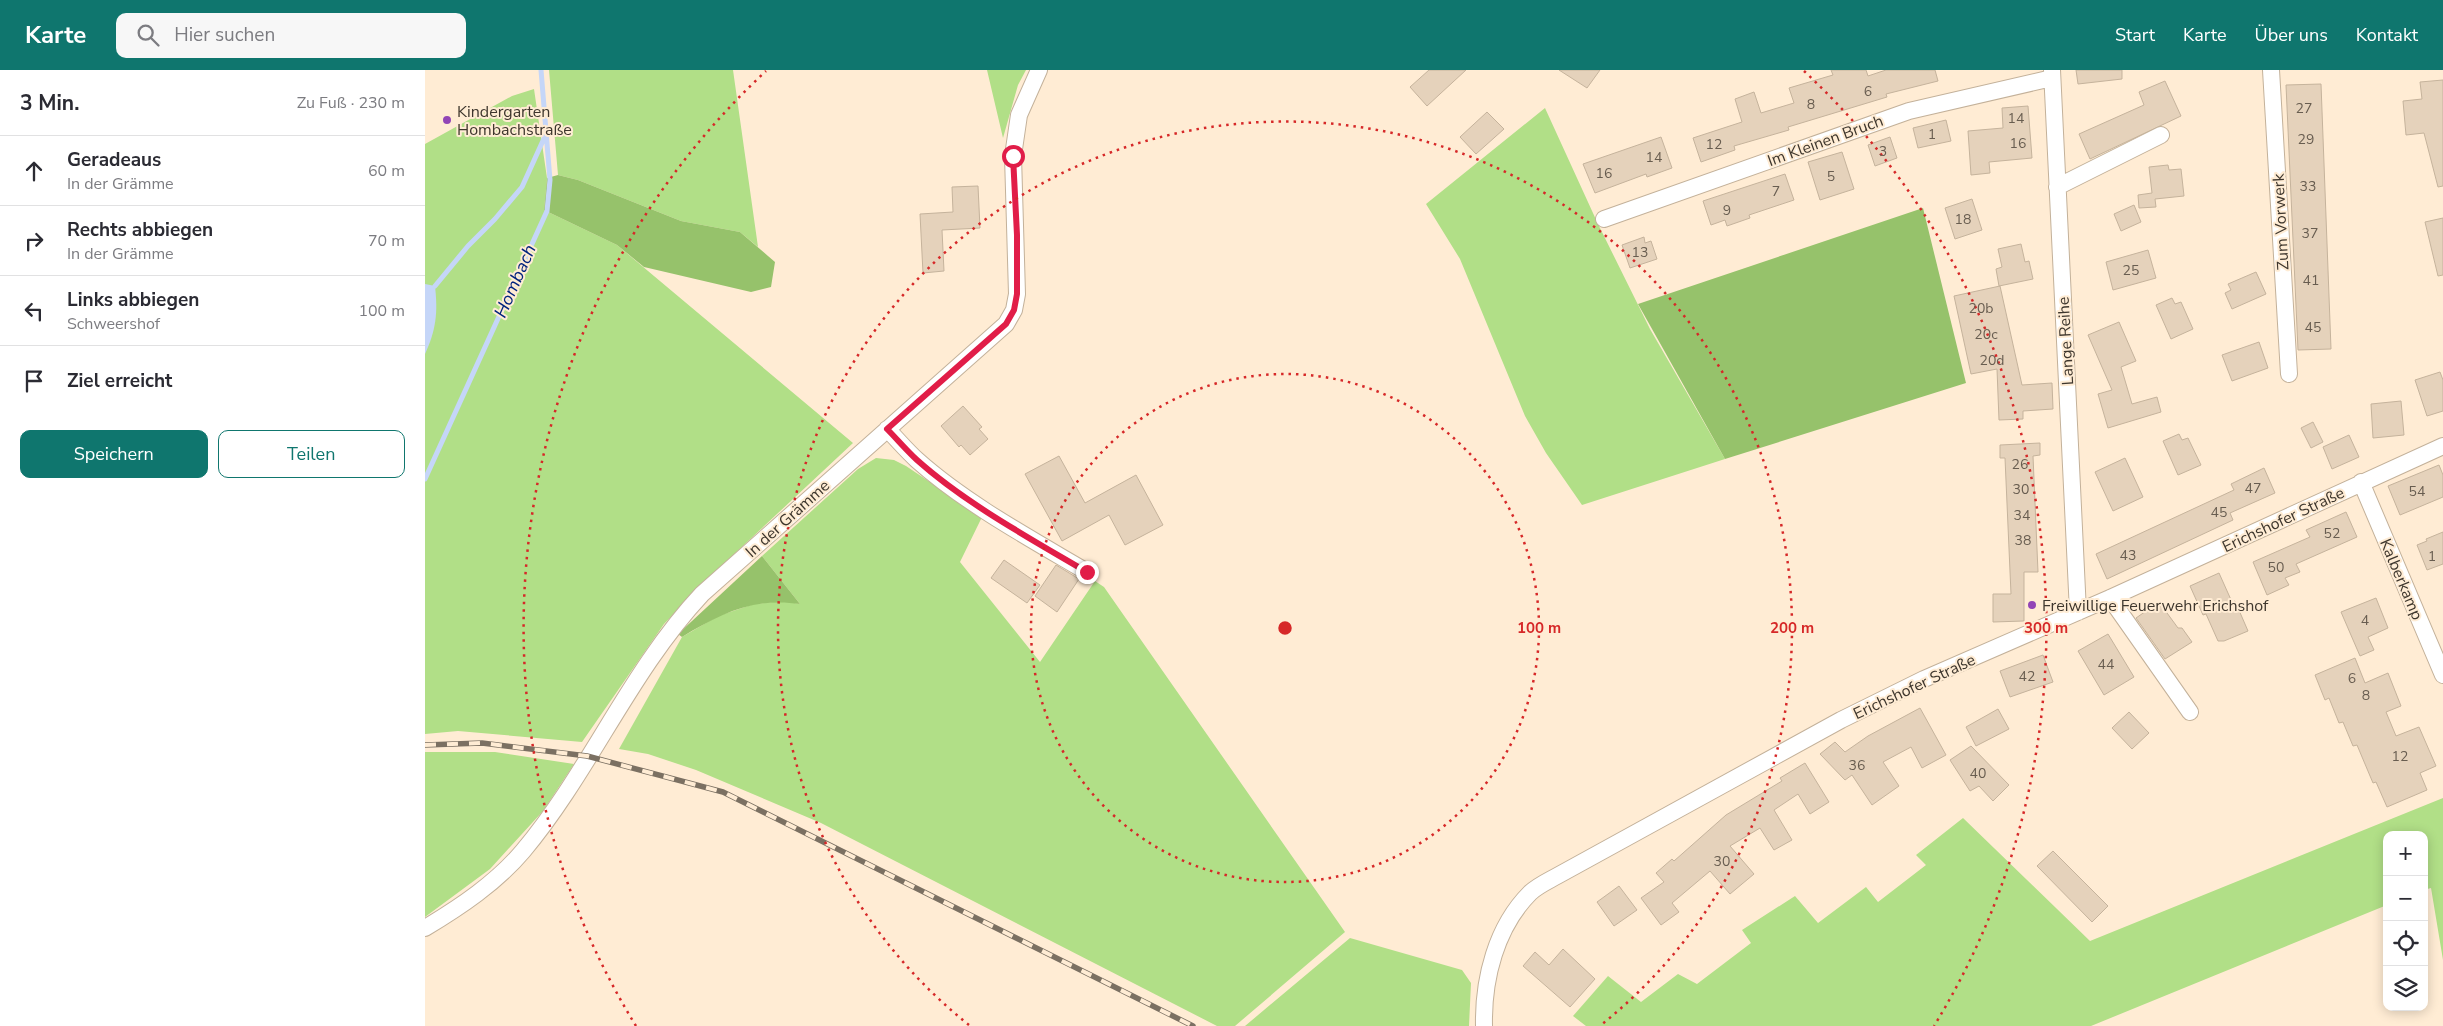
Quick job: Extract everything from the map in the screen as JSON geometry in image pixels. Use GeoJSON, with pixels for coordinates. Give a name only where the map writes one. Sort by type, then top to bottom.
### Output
{"type":"FeatureCollection","features":[{"type":"Feature","properties":{"kind":"street","name":"In der Grämme"},"geometry":{"type":"LineString","coordinates":[[425,928],[485,887],[522,852],[559,803],[661,642],[702,594],[1006,324],[1014,310],[1017,294],[1017,235],[1013,156],[1019,115],[1039,70]]}},
{"type":"Feature","properties":{"kind":"street","name":"Zum Vorwerk"},"geometry":{"type":"LineString","coordinates":[[2271,70],[2289,374]]}},
{"type":"Feature","properties":{"kind":"street","name":"Lange Reihe"},"geometry":{"type":"LineString","coordinates":[[2052,74],[2078,612]]}},
{"type":"Feature","properties":{"kind":"street","name":"Im Kleinen Bruch"},"geometry":{"type":"LineString","coordinates":[[1603,219],[1909,110],[2052,74]]}},
{"type":"Feature","properties":{"kind":"street"},"geometry":{"type":"LineString","coordinates":[[2057,186],[2161,135]]}},
{"type":"Feature","properties":{"kind":"street"},"geometry":{"type":"LineString","coordinates":[[887,429],[917,460],[950,486],[1028,537],[1087,572]]}},
{"type":"Feature","properties":{"kind":"street","name":"Erichshofer Straße"},"geometry":{"type":"LineString","coordinates":[[1484,1026],[1488,976],[1495,954],[1511,918],[1531,892],[1841,720],[1924,679],[2111,598],[2443,446]]}},
{"type":"Feature","properties":{"kind":"street","name":"Kalberkamp"},"geometry":{"type":"LineString","coordinates":[[2361,482],[2443,675]]}},
{"type":"Feature","properties":{"kind":"street"},"geometry":{"type":"LineString","coordinates":[[2111,598],[2190,712]]}},
{"type":"Feature","properties":{"kind":"green space"},"geometry":{"type":"Polygon","coordinates":[[[549,70],[733,70],[758,247],[740,232],[681,221],[578,180],[558,175],[549,70]]]}},
{"type":"Feature","properties":{"kind":"green space"},"geometry":{"type":"Polygon","coordinates":[[[987,70],[1026,70],[1018,85],[1003,138],[987,70]]]}},
{"type":"Feature","properties":{"kind":"green space"},"geometry":{"type":"Polygon","coordinates":[[[534,89],[547,178],[544,210],[617,245],[853,443],[701,585],[664,624],[582,742],[458,731],[425,734],[425,144],[512,96],[534,89]]]}},
{"type":"Feature","properties":{"kind":"green space"},"geometry":{"type":"Polygon","coordinates":[[[1545,108],[1598,224],[1650,329],[1725,459],[1582,505],[1546,453],[1525,416],[1460,259],[1426,204],[1545,108]]]}},
{"type":"Feature","properties":{"kind":"green space"},"geometry":{"type":"Polygon","coordinates":[[[558,175],[578,180],[681,221],[740,232],[775,262],[771,287],[751,292],[644,267],[617,245],[544,210],[547,178],[558,175]]]}},
{"type":"Feature","properties":{"kind":"green space"},"geometry":{"type":"Polygon","coordinates":[[[1923,208],[1966,383],[1725,459],[1638,304],[1923,208]]]}},
{"type":"Feature","properties":{"kind":"green space"},"geometry":{"type":"Polygon","coordinates":[[[876,458],[894,460],[906,466],[982,517],[960,562],[1040,662],[1095,581],[1104,587],[1345,932],[1235,1026],[1217,1026],[821,823],[696,770],[648,754],[619,749],[682,637],[718,616],[754,604],[783,601],[800,604],[762,556],[858,469],[876,458]]]}},
{"type":"Feature","properties":{"kind":"green space"},"geometry":{"type":"Polygon","coordinates":[[[762,556],[800,604],[783,602],[752,605],[710,621],[682,637],[678,634],[762,556]]]}},
{"type":"Feature","properties":{"kind":"green space"},"geometry":{"type":"Polygon","coordinates":[[[425,752],[495,752],[574,764],[543,811],[490,869],[425,917],[425,752]]]}},
{"type":"Feature","properties":{"kind":"green space"},"geometry":{"type":"Polygon","coordinates":[[[2443,798],[2443,960],[2431,888],[2428,889],[2428,831],[2383,831],[2383,907],[2091,1026],[1586,1026],[1573,1016],[1608,976],[1641,1002],[1678,974],[1697,984],[1751,943],[1742,930],[1795,896],[1818,923],[1866,887],[1878,902],[1926,865],[1916,855],[1963,818],[2090,941],[2443,798]]]}},
{"type":"Feature","properties":{"kind":"green space"},"geometry":{"type":"Polygon","coordinates":[[[1350,938],[1462,970],[1471,983],[1469,1026],[1245,1026],[1350,938]]]}},
{"type":"Feature","properties":{"kind":"water"},"geometry":{"type":"Polygon","coordinates":[[[425,284],[435,286],[436,305],[434,329],[425,354],[425,284]]]}},
{"type":"Feature","properties":{"kind":"building"},"geometry":{"type":"Polygon","coordinates":[[[1429,70],[1466,70],[1427,106],[1410,87],[1429,70]]]}},
{"type":"Feature","properties":{"kind":"building"},"geometry":{"type":"Polygon","coordinates":[[[1559,70],[1600,70],[1587,88],[1559,70]]]}},
{"type":"Feature","properties":{"kind":"building"},"geometry":{"type":"Polygon","coordinates":[[[1831,70],[1866,70],[1868,76],[1886,70],[1935,70],[1938,81],[1886,94],[1887,97],[1788,127],[1789,130],[1734,146],[1735,150],[1701,162],[1693,138],[1742,122],[1735,99],[1754,92],[1761,113],[1794,103],[1789,88],[1833,75],[1831,70]]]}},
{"type":"Feature","properties":{"kind":"building"},"geometry":{"type":"Polygon","coordinates":[[[2076,70],[2122,70],[2122,79],[2078,84],[2076,70]]]}},
{"type":"Feature","properties":{"kind":"building"},"geometry":{"type":"Polygon","coordinates":[[[2443,80],[2443,186],[2438,187],[2424,133],[2406,135],[2403,101],[2422,99],[2420,82],[2443,80]]]}},
{"type":"Feature","properties":{"kind":"building"},"geometry":{"type":"Polygon","coordinates":[[[2165,81],[2181,116],[2090,159],[2079,134],[2144,105],[2139,92],[2165,81]]]}},
{"type":"Feature","properties":{"kind":"building"},"geometry":{"type":"Polygon","coordinates":[[[2321,84],[2331,349],[2298,350],[2286,85],[2321,84]]]}},
{"type":"Feature","properties":{"kind":"building"},"geometry":{"type":"Polygon","coordinates":[[[2028,106],[2032,158],[1989,162],[1990,173],[1971,175],[1968,131],[2003,128],[2002,108],[2028,106]]]}},
{"type":"Feature","properties":{"kind":"building"},"geometry":{"type":"Polygon","coordinates":[[[1487,112],[1504,129],[1476,154],[1460,137],[1487,112]]]}},
{"type":"Feature","properties":{"kind":"building"},"geometry":{"type":"Polygon","coordinates":[[[1946,120],[1951,141],[1918,148],[1913,128],[1946,120]]]}},
{"type":"Feature","properties":{"kind":"building"},"geometry":{"type":"Polygon","coordinates":[[[1661,137],[1672,168],[1647,177],[1646,174],[1595,193],[1583,164],[1661,137]]]}},
{"type":"Feature","properties":{"kind":"building"},"geometry":{"type":"Polygon","coordinates":[[[1890,137],[1897,158],[1875,166],[1868,145],[1890,137]]]}},
{"type":"Feature","properties":{"kind":"building"},"geometry":{"type":"Polygon","coordinates":[[[1842,152],[1854,189],[1820,200],[1808,162],[1842,152]]]}},
{"type":"Feature","properties":{"kind":"building"},"geometry":{"type":"Polygon","coordinates":[[[2168,165],[2169,170],[2181,169],[2184,196],[2155,199],[2156,207],[2139,208],[2138,195],[2152,193],[2149,167],[2168,165]]]}},
{"type":"Feature","properties":{"kind":"building"},"geometry":{"type":"Polygon","coordinates":[[[1785,174],[1794,200],[1749,215],[1750,218],[1727,226],[1725,220],[1711,225],[1703,201],[1785,174]]]}},
{"type":"Feature","properties":{"kind":"building"},"geometry":{"type":"Polygon","coordinates":[[[978,186],[980,228],[942,230],[944,271],[923,273],[920,214],[953,212],[952,187],[978,186]]]}},
{"type":"Feature","properties":{"kind":"building"},"geometry":{"type":"Polygon","coordinates":[[[1972,199],[1982,230],[1955,239],[1945,208],[1972,199]]]}},
{"type":"Feature","properties":{"kind":"building"},"geometry":{"type":"Polygon","coordinates":[[[2134,205],[2141,222],[2121,231],[2114,214],[2134,205]]]}},
{"type":"Feature","properties":{"kind":"building"},"geometry":{"type":"Polygon","coordinates":[[[2443,218],[2443,275],[2438,276],[2425,222],[2443,218]]]}},
{"type":"Feature","properties":{"kind":"building"},"geometry":{"type":"Polygon","coordinates":[[[1644,237],[1645,243],[1651,241],[1657,259],[1630,268],[1622,245],[1644,237]]]}},
{"type":"Feature","properties":{"kind":"building"},"geometry":{"type":"Polygon","coordinates":[[[2021,244],[2025,262],[2029,261],[2033,279],[1999,286],[1996,269],[2002,267],[1998,249],[2021,244]]]}},
{"type":"Feature","properties":{"kind":"building"},"geometry":{"type":"Polygon","coordinates":[[[2148,250],[2156,278],[2113,290],[2106,262],[2148,250]]]}},
{"type":"Feature","properties":{"kind":"building"},"geometry":{"type":"Polygon","coordinates":[[[2256,272],[2266,294],[2232,309],[2225,293],[2231,290],[2228,284],[2256,272]]]}},
{"type":"Feature","properties":{"kind":"building"},"geometry":{"type":"Polygon","coordinates":[[[2000,286],[2022,385],[2052,383],[2053,409],[2023,411],[2023,419],[1999,420],[1997,369],[1971,374],[1954,296],[2000,286]]]}},
{"type":"Feature","properties":{"kind":"building"},"geometry":{"type":"Polygon","coordinates":[[[2172,298],[2175,304],[2181,302],[2193,329],[2171,339],[2156,305],[2172,298]]]}},
{"type":"Feature","properties":{"kind":"building"},"geometry":{"type":"Polygon","coordinates":[[[2119,322],[2136,361],[2121,367],[2132,404],[2157,397],[2161,412],[2108,428],[2098,394],[2112,390],[2088,335],[2119,322]]]}},
{"type":"Feature","properties":{"kind":"building"},"geometry":{"type":"Polygon","coordinates":[[[2259,342],[2268,368],[2232,381],[2222,355],[2259,342]]]}},
{"type":"Feature","properties":{"kind":"building"},"geometry":{"type":"Polygon","coordinates":[[[2440,372],[2443,380],[2443,411],[2427,416],[2415,380],[2440,372]]]}},
{"type":"Feature","properties":{"kind":"building"},"geometry":{"type":"Polygon","coordinates":[[[2401,401],[2404,435],[2373,438],[2371,404],[2401,401]]]}},
{"type":"Feature","properties":{"kind":"building"},"geometry":{"type":"Polygon","coordinates":[[[963,406],[982,427],[979,429],[988,439],[970,455],[961,445],[959,447],[941,426],[963,406]]]}},
{"type":"Feature","properties":{"kind":"building"},"geometry":{"type":"Polygon","coordinates":[[[2313,422],[2323,442],[2311,448],[2301,428],[2313,422]]]}},
{"type":"Feature","properties":{"kind":"building"},"geometry":{"type":"Polygon","coordinates":[[[2179,434],[2182,440],[2188,438],[2201,465],[2178,475],[2163,441],[2179,434]]]}},
{"type":"Feature","properties":{"kind":"building"},"geometry":{"type":"Polygon","coordinates":[[[2349,435],[2359,457],[2332,469],[2323,447],[2349,435]]]}},
{"type":"Feature","properties":{"kind":"building"},"geometry":{"type":"Polygon","coordinates":[[[2040,443],[2040,455],[2033,456],[2038,572],[2024,572],[2024,621],[1993,622],[1993,594],[2011,594],[2005,458],[2000,458],[2000,445],[2040,443]]]}},
{"type":"Feature","properties":{"kind":"building"},"geometry":{"type":"Polygon","coordinates":[[[1059,456],[1085,503],[1136,475],[1163,525],[1125,545],[1109,515],[1062,541],[1025,474],[1059,456]]]}},
{"type":"Feature","properties":{"kind":"building"},"geometry":{"type":"Polygon","coordinates":[[[2125,458],[2143,497],[2113,511],[2095,472],[2125,458]]]}},
{"type":"Feature","properties":{"kind":"building"},"geometry":{"type":"Polygon","coordinates":[[[2439,465],[2443,475],[2443,497],[2400,515],[2388,486],[2439,465]]]}},
{"type":"Feature","properties":{"kind":"building"},"geometry":{"type":"Polygon","coordinates":[[[2264,468],[2275,493],[2230,513],[2233,520],[2107,579],[2096,554],[2234,490],[2231,484],[2264,468]]]}},
{"type":"Feature","properties":{"kind":"building"},"geometry":{"type":"Polygon","coordinates":[[[2346,512],[2357,537],[2296,564],[2300,572],[2285,578],[2289,585],[2267,595],[2253,562],[2310,537],[2306,530],[2346,512]]]}},
{"type":"Feature","properties":{"kind":"building"},"geometry":{"type":"Polygon","coordinates":[[[2443,532],[2443,564],[2427,570],[2417,545],[2443,532]]]}},
{"type":"Feature","properties":{"kind":"building"},"geometry":{"type":"Polygon","coordinates":[[[1004,560],[1040,585],[1027,603],[991,578],[1004,560]]]}},
{"type":"Feature","properties":{"kind":"building"},"geometry":{"type":"Polygon","coordinates":[[[1056,565],[1079,579],[1057,612],[1035,596],[1056,565]]]}},
{"type":"Feature","properties":{"kind":"building"},"geometry":{"type":"Polygon","coordinates":[[[2219,573],[2232,602],[2235,601],[2248,631],[2224,641],[2218,641],[2206,614],[2203,615],[2190,586],[2219,573]]]}},
{"type":"Feature","properties":{"kind":"building"},"geometry":{"type":"Polygon","coordinates":[[[2376,598],[2388,628],[2368,637],[2374,650],[2360,656],[2341,612],[2376,598]]]}},
{"type":"Feature","properties":{"kind":"building"},"geometry":{"type":"Polygon","coordinates":[[[2159,602],[2178,628],[2182,628],[2192,642],[2165,659],[2136,618],[2159,602]]]}},
{"type":"Feature","properties":{"kind":"building"},"geometry":{"type":"Polygon","coordinates":[[[2108,634],[2134,677],[2104,695],[2078,651],[2108,634]]]}},
{"type":"Feature","properties":{"kind":"building"},"geometry":{"type":"Polygon","coordinates":[[[2043,655],[2053,682],[2010,697],[2000,671],[2043,655]]]}},
{"type":"Feature","properties":{"kind":"building"},"geometry":{"type":"Polygon","coordinates":[[[2355,658],[2365,683],[2388,673],[2401,706],[2386,712],[2396,736],[2419,727],[2436,766],[2420,773],[2427,790],[2387,807],[2376,782],[2373,783],[2357,745],[2353,746],[2343,722],[2339,723],[2329,698],[2325,700],[2315,675],[2355,658]]]}},
{"type":"Feature","properties":{"kind":"building"},"geometry":{"type":"Polygon","coordinates":[[[1920,708],[1946,755],[1922,768],[1911,747],[1883,762],[1899,786],[1872,805],[1852,775],[1845,780],[1820,754],[1835,742],[1845,752],[1868,736],[1920,708]]]}},
{"type":"Feature","properties":{"kind":"building"},"geometry":{"type":"Polygon","coordinates":[[[1998,709],[2009,729],[1976,746],[1966,727],[1998,709]]]}},
{"type":"Feature","properties":{"kind":"building"},"geometry":{"type":"Polygon","coordinates":[[[2129,712],[2149,733],[2132,749],[2112,728],[2129,712]]]}},
{"type":"Feature","properties":{"kind":"building"},"geometry":{"type":"Polygon","coordinates":[[[1971,746],[2009,785],[1993,801],[1979,786],[1970,791],[1950,760],[1971,746]]]}},
{"type":"Feature","properties":{"kind":"building"},"geometry":{"type":"Polygon","coordinates":[[[1805,763],[1829,802],[1810,814],[1798,794],[1774,810],[1792,840],[1774,850],[1760,828],[1730,846],[1754,874],[1730,894],[1710,871],[1672,903],[1679,912],[1661,925],[1641,898],[1664,882],[1656,873],[1672,859],[1674,861],[1726,815],[1782,781],[1780,778],[1805,763]]]}},
{"type":"Feature","properties":{"kind":"building"},"geometry":{"type":"Polygon","coordinates":[[[2053,851],[2108,906],[2092,922],[2037,866],[2053,851]]]}},
{"type":"Feature","properties":{"kind":"building"},"geometry":{"type":"Polygon","coordinates":[[[1619,886],[1637,910],[1614,926],[1597,902],[1619,886]]]}},
{"type":"Feature","properties":{"kind":"building"},"geometry":{"type":"Polygon","coordinates":[[[1563,949],[1595,979],[1570,1007],[1523,966],[1535,952],[1549,965],[1563,949]]]}},
{"type":"Feature","properties":{"kind":"waterway","name":"Hombach"},"geometry":{"type":"LineString","coordinates":[[425,479],[547,211],[550,180],[541,70]]}},
{"type":"Feature","properties":{"kind":"waterway"},"geometry":{"type":"LineString","coordinates":[[435,286],[468,246],[495,219],[522,187],[546,134]]}},
{"type":"Feature","properties":{"kind":"railway"},"geometry":{"type":"LineString","coordinates":[[425,745],[482,743],[587,756],[723,792],[1193,1026]]}},
{"type":"Feature","properties":{"kind":"place","name":"Kindergarten Hombachstraße"},"geometry":{"type":"Point","coordinates":[447,120]}},
{"type":"Feature","properties":{"kind":"place","name":"Freiwillige Feuerwehr Erichshof"},"geometry":{"type":"Point","coordinates":[2032,605]}},
{"type":"Feature","properties":{"kind":"route"},"geometry":{"type":"LineString","coordinates":[[1013,156],[1017,235],[1017,294],[1014,310],[1006,324],[887,429],[917,460],[950,486],[1028,537],[1087,572]]}}]}
